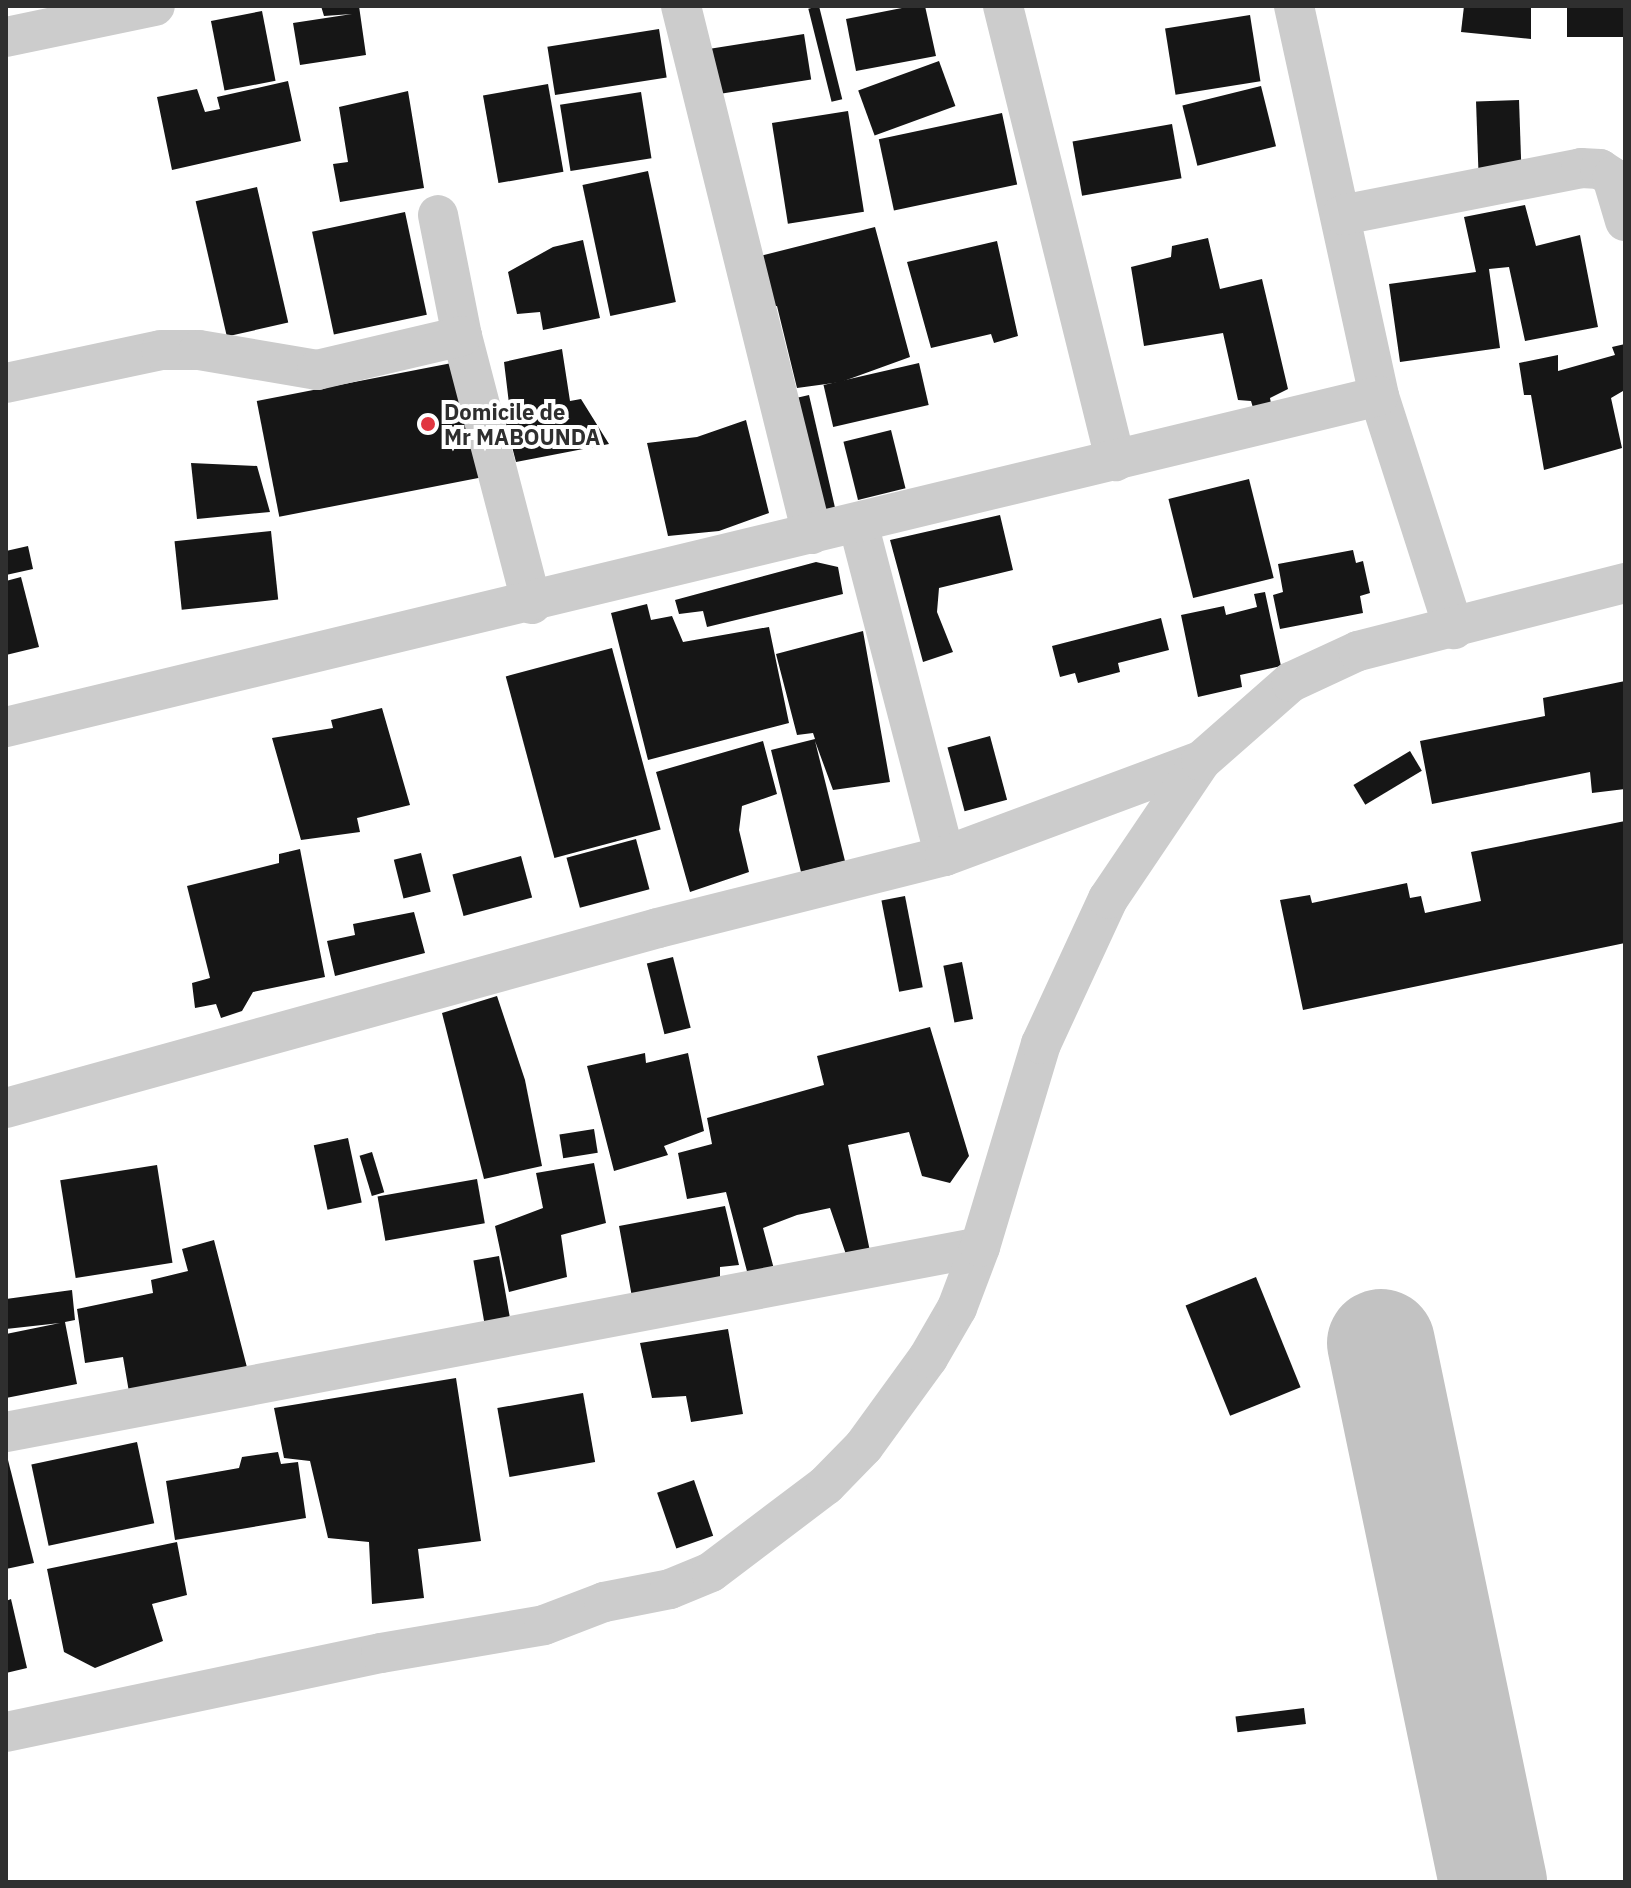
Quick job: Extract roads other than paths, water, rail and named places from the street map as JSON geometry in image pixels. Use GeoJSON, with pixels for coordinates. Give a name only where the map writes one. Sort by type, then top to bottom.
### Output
{"type":"FeatureCollection","features":[{"type":"Feature","properties":{"kind":"street"},"geometry":{"type":"LineString","coordinates":[[6,37],[155,6]]}},
{"type":"Feature","properties":{"kind":"street"},"geometry":{"type":"LineString","coordinates":[[681,6],[812,534]]}},
{"type":"Feature","properties":{"kind":"street"},"geometry":{"type":"LineString","coordinates":[[1003,6],[1116,461]]}},
{"type":"Feature","properties":{"kind":"street"},"geometry":{"type":"LineString","coordinates":[[1294,6],[1379,396],[1454,629]]}},
{"type":"Feature","properties":{"kind":"street"},"geometry":{"type":"LineString","coordinates":[[1342,215],[1581,168],[1600,169],[1612,177],[1625,221]]}},
{"type":"Feature","properties":{"kind":"street"},"geometry":{"type":"LineString","coordinates":[[438,215],[462,336],[532,604]]}},
{"type":"Feature","properties":{"kind":"street"},"geometry":{"type":"LineString","coordinates":[[6,383],[161,350],[199,350],[317,370],[462,336]]}},
{"type":"Feature","properties":{"kind":"street"},"geometry":{"type":"LineString","coordinates":[[6,727],[532,604],[1379,396]]}},
{"type":"Feature","properties":{"kind":"street"},"geometry":{"type":"LineString","coordinates":[[858,523],[945,856]]}},
{"type":"Feature","properties":{"kind":"street"},"geometry":{"type":"LineString","coordinates":[[6,1732],[381,1653],[544,1625],[604,1602],[670,1589],[711,1572],[826,1485],[864,1446],[928,1358],[957,1308],[980,1247],[1041,1044],[1108,899],[1201,761],[1291,682],[1358,651],[1625,583]]}},
{"type":"Feature","properties":{"kind":"street"},"geometry":{"type":"LineString","coordinates":[[6,1108],[658,928],[945,856],[1201,761]]}},
{"type":"Feature","properties":{"kind":"street"},"geometry":{"type":"LineString","coordinates":[[6,1432],[980,1247]]}},
{"type":"Feature","properties":{"kind":"place","name":"Domicile de Mr MABOUNDA"},"geometry":{"type":"Point","coordinates":[428,424]}}]}
